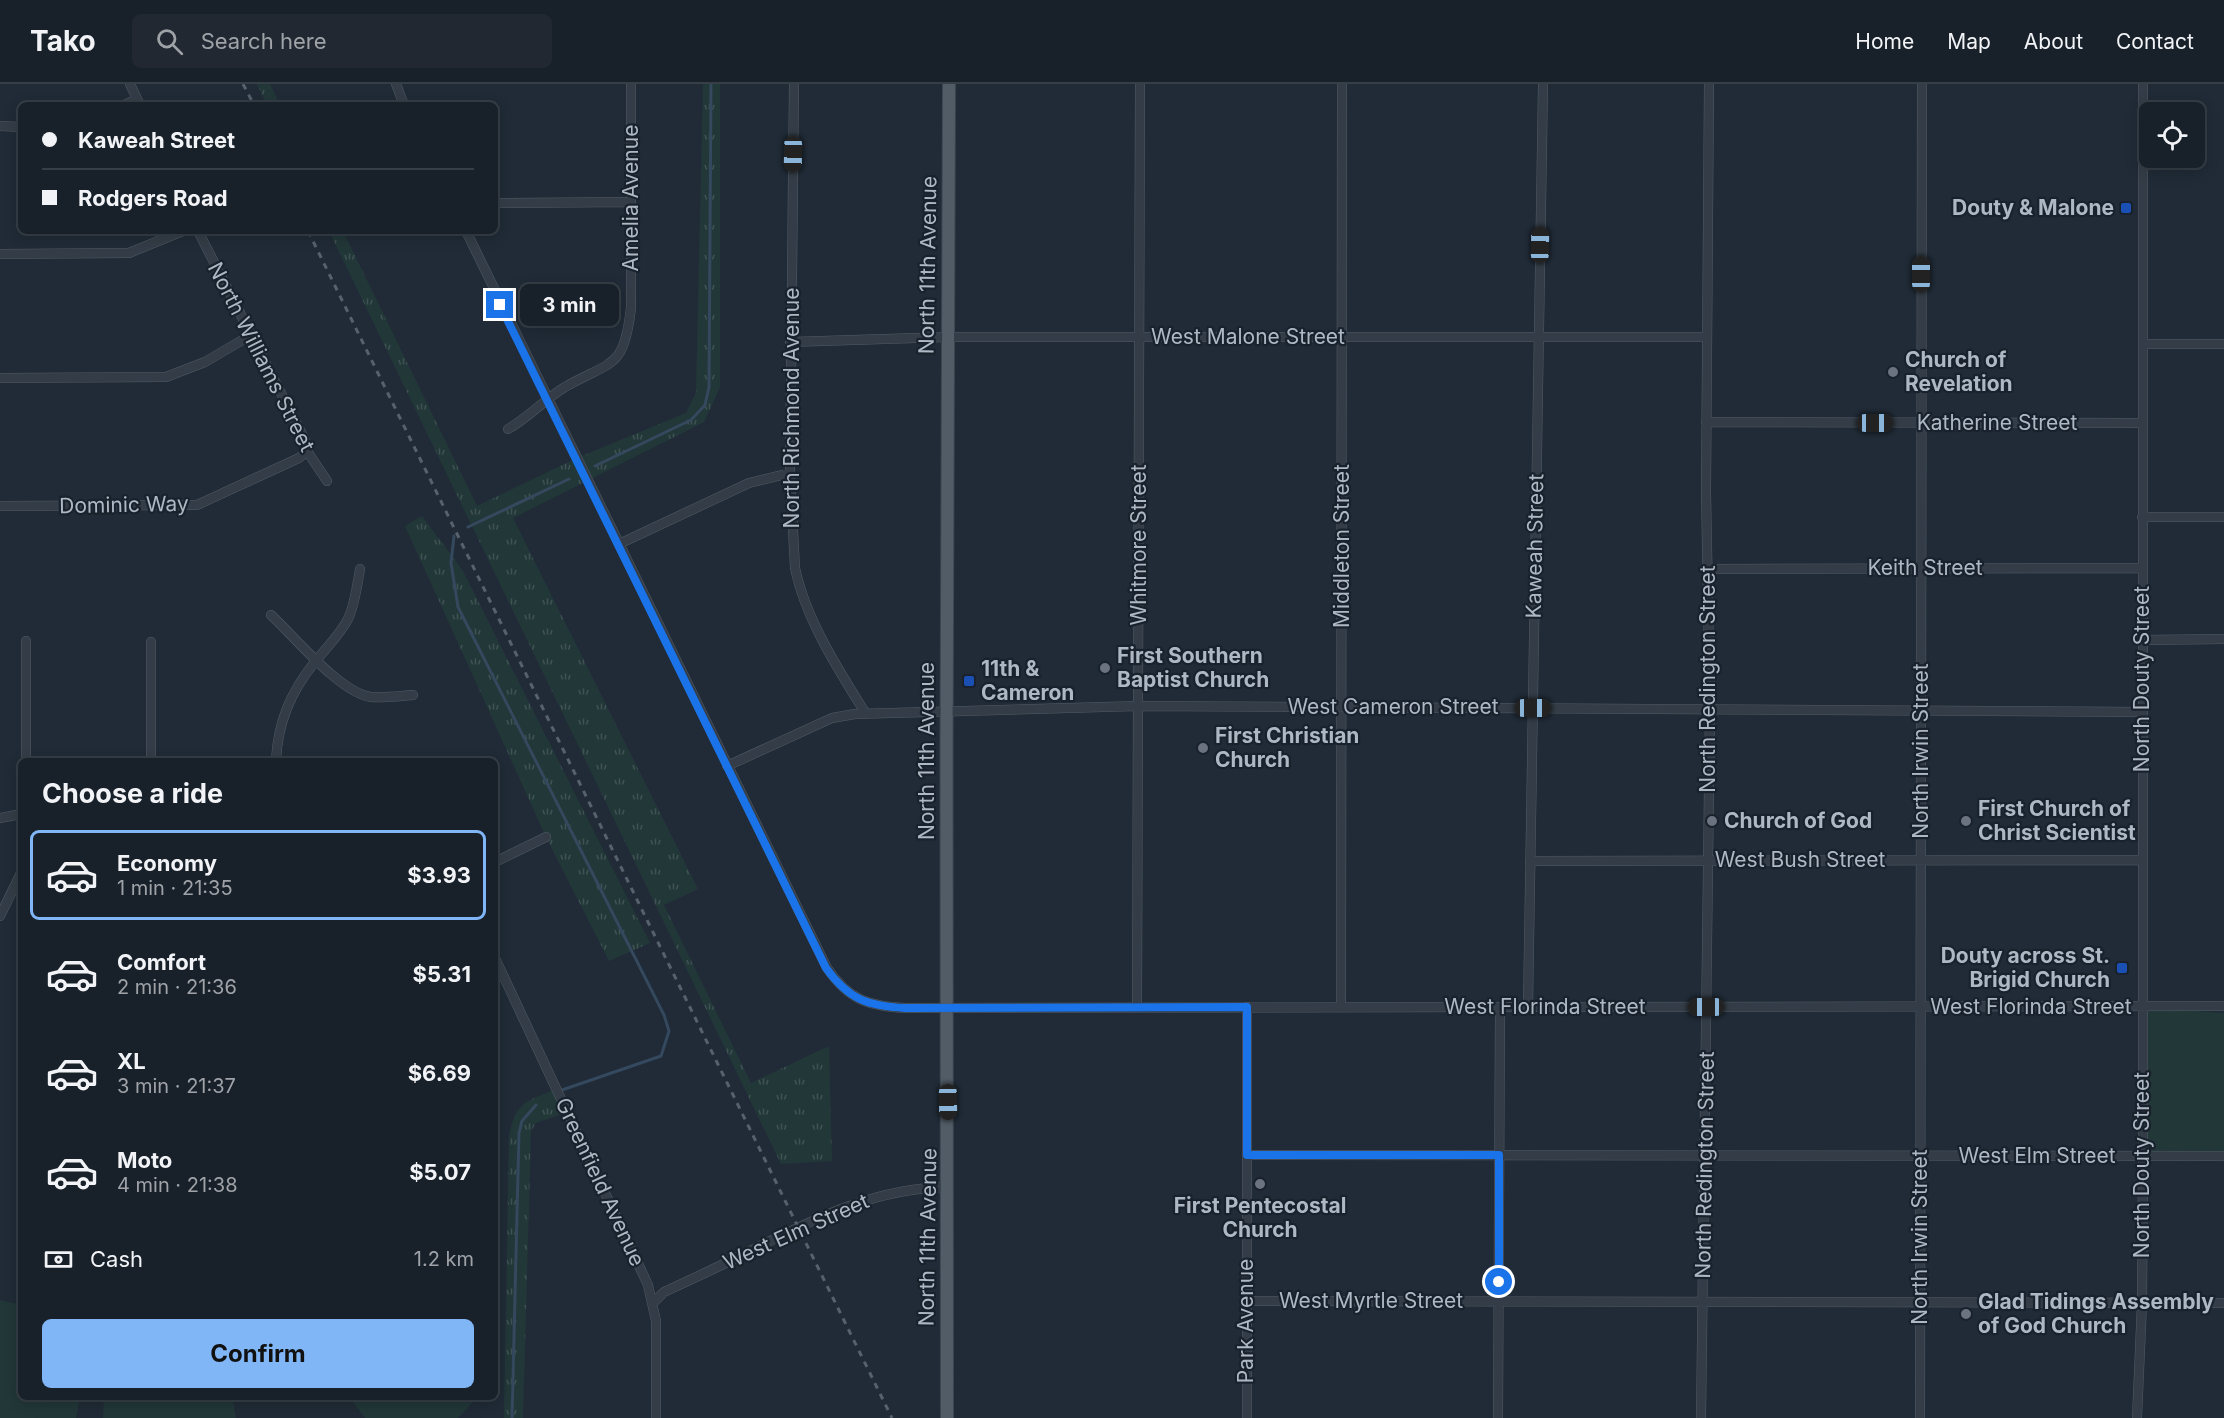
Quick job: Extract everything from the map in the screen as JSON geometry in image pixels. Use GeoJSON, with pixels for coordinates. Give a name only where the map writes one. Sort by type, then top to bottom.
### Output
{"type":"FeatureCollection","features":[{"type":"Feature","properties":{"kind":"main road","name":"North 11th Avenue"},"geometry":{"type":"LineString","coordinates":[[947,1418],[945,711],[949,84]]}},
{"type":"Feature","properties":{"kind":"street"},"geometry":{"type":"LineString","coordinates":[[130,84],[139,102]]}},
{"type":"Feature","properties":{"kind":"street"},"geometry":{"type":"LineString","coordinates":[[396,84],[403,102]]}},
{"type":"Feature","properties":{"kind":"street","name":"Amelia Avenue"},"geometry":{"type":"LineString","coordinates":[[508,429],[565,387],[611,364],[622,351],[631,308],[631,84]]}},
{"type":"Feature","properties":{"kind":"street","name":"North Richmond Avenue"},"geometry":{"type":"LineString","coordinates":[[794,84],[790,473],[795,568],[798,584],[825,641],[866,714]]}},
{"type":"Feature","properties":{"kind":"street","name":"Whitmore Street"},"geometry":{"type":"LineString","coordinates":[[1137,1007],[1140,84]]}},
{"type":"Feature","properties":{"kind":"street","name":"Middleton Street"},"geometry":{"type":"LineString","coordinates":[[1341,1007],[1342,84]]}},
{"type":"Feature","properties":{"kind":"street","name":"Kaweah Street"},"geometry":{"type":"LineString","coordinates":[[1528,1007],[1543,84]]}},
{"type":"Feature","properties":{"kind":"street","name":"North Redington Street"},"geometry":{"type":"LineString","coordinates":[[1701,1418],[1710,709],[1707,569],[1707,337],[1710,84]]}},
{"type":"Feature","properties":{"kind":"street","name":"North Irwin Street"},"geometry":{"type":"LineString","coordinates":[[1920,1418],[1922,84]]}},
{"type":"Feature","properties":{"kind":"street","name":"North Douty Street"},"geometry":{"type":"LineString","coordinates":[[2137,1418],[2142,1302],[2143,1156],[2143,84]]}},
{"type":"Feature","properties":{"kind":"street"},"geometry":{"type":"LineString","coordinates":[[0,126],[18,127]]}},
{"type":"Feature","properties":{"kind":"street"},"geometry":{"type":"LineString","coordinates":[[498,203],[630,202]]}},
{"type":"Feature","properties":{"kind":"street"},"geometry":{"type":"LineString","coordinates":[[0,254],[129,253],[176,234]]}},
{"type":"Feature","properties":{"kind":"street","name":"North Williams Street"},"geometry":{"type":"LineString","coordinates":[[200,234],[305,440],[307,451],[327,481]]}},
{"type":"Feature","properties":{"kind":"street","name":"West Florinda Street"},"geometry":{"type":"LineString","coordinates":[[466,234],[826,968],[836,981],[868,1004],[905,1008],[2224,1006]]}},
{"type":"Feature","properties":{"kind":"street"},"geometry":{"type":"LineString","coordinates":[[0,378],[166,377],[205,362],[251,335]]}},
{"type":"Feature","properties":{"kind":"street","name":"West Malone Street"},"geometry":{"type":"LineString","coordinates":[[790,342],[947,337],[1707,337]]}},
{"type":"Feature","properties":{"kind":"street"},"geometry":{"type":"LineString","coordinates":[[2143,344],[2224,344]]}},
{"type":"Feature","properties":{"kind":"street","name":"Katherine Street"},"geometry":{"type":"LineString","coordinates":[[1707,422],[2144,423]]}},
{"type":"Feature","properties":{"kind":"street","name":"Dominic Way"},"geometry":{"type":"LineString","coordinates":[[0,506],[197,505],[289,463],[307,451]]}},
{"type":"Feature","properties":{"kind":"street"},"geometry":{"type":"LineString","coordinates":[[619,544],[749,483],[790,473]]}},
{"type":"Feature","properties":{"kind":"street"},"geometry":{"type":"LineString","coordinates":[[2142,517],[2224,517]]}},
{"type":"Feature","properties":{"kind":"street","name":"Keith Street"},"geometry":{"type":"LineString","coordinates":[[1707,569],[2143,568]]}},
{"type":"Feature","properties":{"kind":"street"},"geometry":{"type":"LineString","coordinates":[[276,758],[277,735],[285,708],[301,679],[333,642],[349,617],[360,569]]}},
{"type":"Feature","properties":{"kind":"street"},"geometry":{"type":"LineString","coordinates":[[271,615],[316,661],[368,696],[413,695]]}},
{"type":"Feature","properties":{"kind":"street"},"geometry":{"type":"LineString","coordinates":[[2143,640],[2224,639]]}},
{"type":"Feature","properties":{"kind":"street"},"geometry":{"type":"LineString","coordinates":[[26,641],[26,758]]}},
{"type":"Feature","properties":{"kind":"street"},"geometry":{"type":"LineString","coordinates":[[151,642],[152,758]]}},
{"type":"Feature","properties":{"kind":"street","name":"West Cameron Street"},"geometry":{"type":"LineString","coordinates":[[727,766],[832,718],[866,714],[1138,706],[2142,712]]}},
{"type":"Feature","properties":{"kind":"street"},"geometry":{"type":"LineString","coordinates":[[0,818],[18,815]]}},
{"type":"Feature","properties":{"kind":"street"},"geometry":{"type":"LineString","coordinates":[[498,861],[546,837]]}},
{"type":"Feature","properties":{"kind":"street","name":"West Bush Street"},"geometry":{"type":"LineString","coordinates":[[1530,861],[2142,860]]}},
{"type":"Feature","properties":{"kind":"street"},"geometry":{"type":"LineString","coordinates":[[0,916],[18,879]]}},
{"type":"Feature","properties":{"kind":"street","name":"Greenfield Avenue"},"geometry":{"type":"LineString","coordinates":[[498,964],[631,1245],[653,1303],[657,1354],[657,1418]]}},
{"type":"Feature","properties":{"kind":"street","name":"Park Avenue"},"geometry":{"type":"LineString","coordinates":[[1247,1007],[1245,1226],[1248,1301],[1247,1418]]}},
{"type":"Feature","properties":{"kind":"street"},"geometry":{"type":"LineString","coordinates":[[1498,1418],[1500,1007]]}},
{"type":"Feature","properties":{"kind":"street","name":"West Elm Street"},"geometry":{"type":"LineString","coordinates":[[1247,1155],[2224,1156]]}},
{"type":"Feature","properties":{"kind":"street","name":"West Elm Street"},"geometry":{"type":"LineString","coordinates":[[653,1303],[664,1292],[842,1207],[877,1195],[911,1189],[948,1187]]}},
{"type":"Feature","properties":{"kind":"street","name":"West Myrtle Street"},"geometry":{"type":"LineString","coordinates":[[1248,1301],[2224,1303]]}},
{"type":"Feature","properties":{"kind":"green space"},"geometry":{"type":"Polygon","coordinates":[[[257,84],[270,84],[279,102],[266,102],[257,84]]]}},
{"type":"Feature","properties":{"kind":"green space"},"geometry":{"type":"Polygon","coordinates":[[[703,84],[720,84],[720,387],[704,422],[513,518],[698,889],[664,905],[751,1083],[829,1046],[832,1161],[781,1164],[330,234],[344,234],[477,506],[577,458],[686,413],[696,393],[703,84]]]}},
{"type":"Feature","properties":{"kind":"green space"},"geometry":{"type":"Polygon","coordinates":[[[422,516],[463,571],[650,943],[609,961],[546,837],[405,526],[422,516]]]}},
{"type":"Feature","properties":{"kind":"green space"},"geometry":{"type":"Polygon","coordinates":[[[2143,1007],[2224,1013],[2224,1156],[2143,1156],[2143,1007]]]}},
{"type":"Feature","properties":{"kind":"green space"},"geometry":{"type":"Polygon","coordinates":[[[556,1089],[567,1112],[536,1123],[531,1131],[523,1418],[504,1418],[509,1136],[515,1116],[524,1104],[556,1089]]]}},
{"type":"Feature","properties":{"kind":"green space"},"geometry":{"type":"Polygon","coordinates":[[[0,1300],[18,1304],[18,1400],[79,1400],[76,1418],[0,1418],[0,1300]]]}},
{"type":"Feature","properties":{"kind":"green space"},"geometry":{"type":"Polygon","coordinates":[[[104,1400],[233,1400],[236,1418],[103,1418],[104,1400]]]}},
{"type":"Feature","properties":{"kind":"green space"},"geometry":{"type":"Polygon","coordinates":[[[351,1400],[475,1400],[458,1418],[365,1418],[351,1400]]]}},
{"type":"Feature","properties":{"kind":"waterway"},"geometry":{"type":"LineString","coordinates":[[595,466],[691,420],[705,405],[709,387],[711,84]]}},
{"type":"Feature","properties":{"kind":"waterway"},"geometry":{"type":"LineString","coordinates":[[468,527],[569,479]]}},
{"type":"Feature","properties":{"kind":"waterway"},"geometry":{"type":"LineString","coordinates":[[454,536],[451,563],[458,607],[664,1015],[669,1031],[661,1056],[562,1090]]}},
{"type":"Feature","properties":{"kind":"waterway"},"geometry":{"type":"LineString","coordinates":[[512,1418],[519,1133],[522,1121],[536,1105]]}},
{"type":"Feature","properties":{"kind":"railway"},"geometry":{"type":"LineString","coordinates":[[243,84],[252,102]]}},
{"type":"Feature","properties":{"kind":"railway"},"geometry":{"type":"LineString","coordinates":[[309,234],[892,1418]]}},
{"type":"Feature","properties":{"kind":"place","name":"Douty & Malone"},"geometry":{"type":"Point","coordinates":[2126,208]}},
{"type":"Feature","properties":{"kind":"place","name":"Church of Revelation"},"geometry":{"type":"Point","coordinates":[1893,372]}},
{"type":"Feature","properties":{"kind":"place","name":"First Southern Baptist Church"},"geometry":{"type":"Point","coordinates":[1105,668]}},
{"type":"Feature","properties":{"kind":"place","name":"11th & Cameron"},"geometry":{"type":"Point","coordinates":[969,681]}},
{"type":"Feature","properties":{"kind":"place","name":"First Christian Church"},"geometry":{"type":"Point","coordinates":[1203,748]}},
{"type":"Feature","properties":{"kind":"place","name":"Church of God"},"geometry":{"type":"Point","coordinates":[1712,821]}},
{"type":"Feature","properties":{"kind":"place","name":"First Church of Christ Scientist"},"geometry":{"type":"Point","coordinates":[1966,821]}},
{"type":"Feature","properties":{"kind":"place","name":"Douty across St. Brigid Church"},"geometry":{"type":"Point","coordinates":[2122,968]}},
{"type":"Feature","properties":{"kind":"place","name":"First Pentecostal Church"},"geometry":{"type":"Point","coordinates":[1260,1184]}},
{"type":"Feature","properties":{"kind":"place","name":"Glad Tidings Assembly of God Church"},"geometry":{"type":"Point","coordinates":[1966,1314]}},
{"type":"Feature","properties":{"kind":"route"},"geometry":{"type":"LineString","coordinates":[[500,305],[826,968],[842,987],[868,1004],[905,1008],[1247,1007],[1247,1155],[1499,1155],[1499,1282]]}}]}
